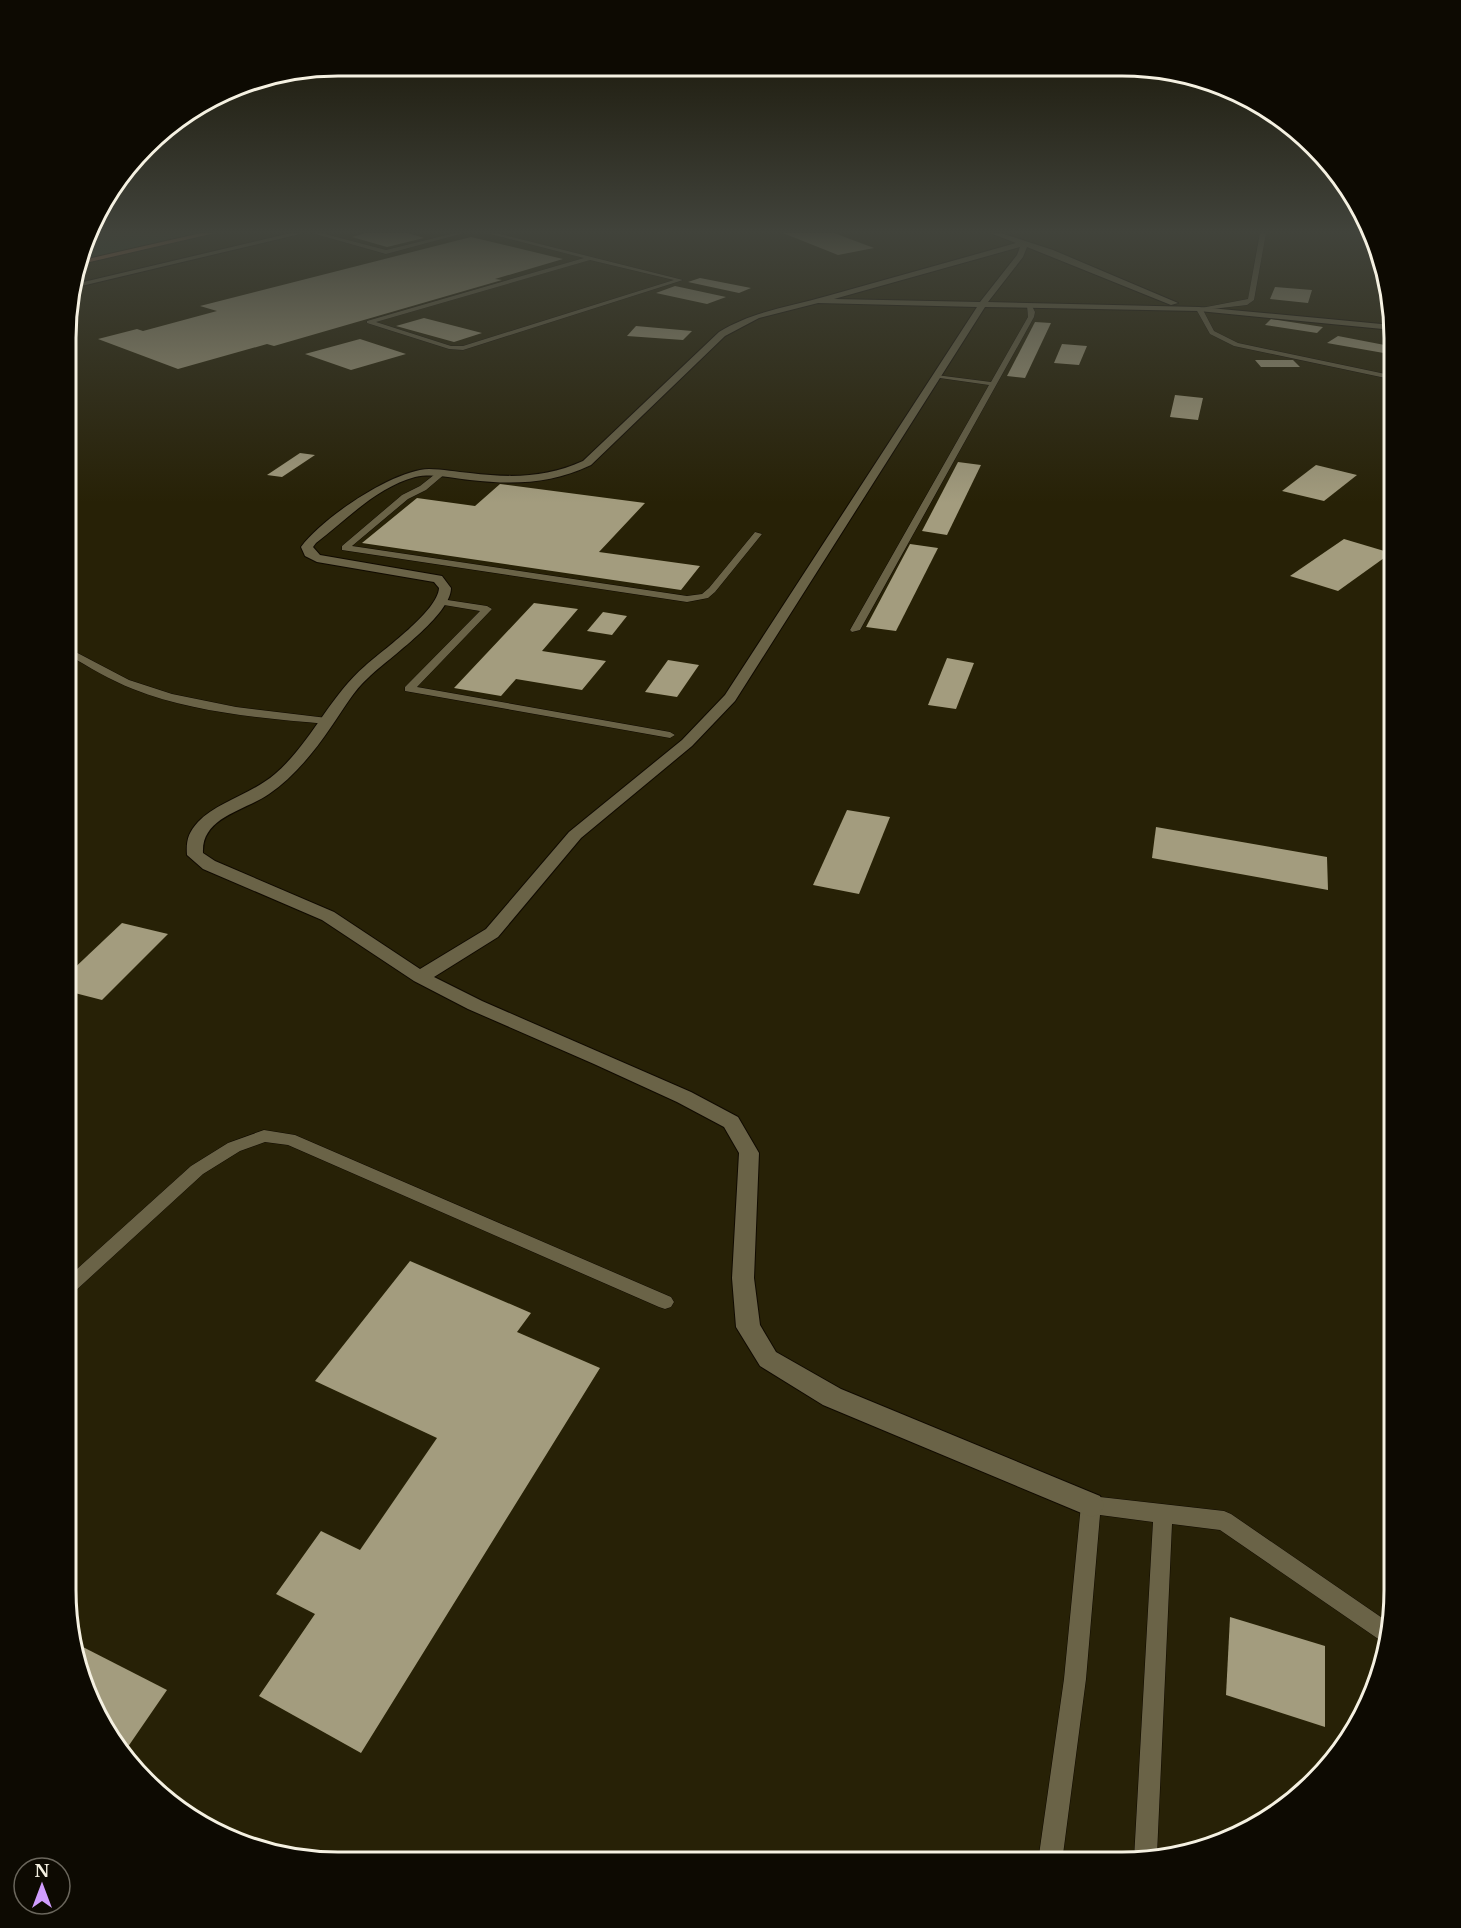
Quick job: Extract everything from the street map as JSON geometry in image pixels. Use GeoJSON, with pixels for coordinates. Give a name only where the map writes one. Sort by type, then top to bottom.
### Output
{"type":"FeatureCollection","features":[{"type":"Feature","properties":{"kind":"street"},"geometry":{"type":"LineString","coordinates":[[739,323],[722,334],[587,463],[574,470],[558,476],[522,481],[416,472],[388,483],[307,547],[309,553],[317,558],[438,579],[445,588],[445,596],[353,684],[293,766],[264,791],[217,816],[198,831],[192,843],[195,855],[209,865],[328,916],[420,977],[475,1005],[684,1097],[731,1122],[749,1153],[743,1278],[748,1327],[768,1359],[832,1397],[1091,1505]]}},
{"type":"Feature","properties":{"kind":"street"},"geometry":{"type":"LineString","coordinates":[[420,977],[492,933],[574,835],[687,743],[730,699],[971,323]]}},
{"type":"Feature","properties":{"kind":"street"},"geometry":{"type":"LineString","coordinates":[[1342,323],[1384,327]]}},
{"type":"Feature","properties":{"kind":"lane"},"geometry":{"type":"LineString","coordinates":[[372,323],[451,348],[464,348],[543,323]]}},
{"type":"Feature","properties":{"kind":"lane"},"geometry":{"type":"LineString","coordinates":[[855,630],[1028,323]]}},
{"type":"Feature","properties":{"kind":"lane"},"geometry":{"type":"LineString","coordinates":[[1205,323],[1209,331],[1219,339],[1236,345],[1384,376]]}},
{"type":"Feature","properties":{"kind":"lane"},"geometry":{"type":"LineString","coordinates":[[936,377],[994,384]]}},
{"type":"Feature","properties":{"kind":"lane"},"geometry":{"type":"LineString","coordinates":[[442,473],[423,488],[405,497],[345,548],[687,599],[705,596],[712,590],[758,534]]}},
{"type":"Feature","properties":{"kind":"lane"},"geometry":{"type":"LineString","coordinates":[[441,602],[488,609],[409,689],[670,735]]}},
{"type":"Feature","properties":{"kind":"lane"},"geometry":{"type":"LineString","coordinates":[[76,655],[144,689],[199,704],[258,714],[327,721]]}},
{"type":"Feature","properties":{"kind":"lane"},"geometry":{"type":"LineString","coordinates":[[76,1280],[197,1170],[234,1147],[264,1136],[290,1139],[665,1302]]}},
{"type":"Feature","properties":{"kind":"lane"},"geometry":{"type":"LineString","coordinates":[[1051,1852],[1075,1679],[1091,1505],[1224,1521],[1381,1629]]}},
{"type":"Feature","properties":{"kind":"lane"},"geometry":{"type":"LineString","coordinates":[[1145,1850],[1163,1513]]}},
{"type":"Feature","properties":{"kind":"building"},"geometry":{"type":"Polygon","coordinates":[[[173,323],[354,323],[274,346],[267,344],[178,369],[98,339],[137,329],[143,331],[173,323]]]}},
{"type":"Feature","properties":{"kind":"building"},"geometry":{"type":"Polygon","coordinates":[[[407,323],[443,323],[482,333],[454,342],[396,326],[407,323]]]}},
{"type":"Feature","properties":{"kind":"building"},"geometry":{"type":"Polygon","coordinates":[[[1034,323],[1051,323],[1025,378],[1007,376],[1034,323]]]}},
{"type":"Feature","properties":{"kind":"building"},"geometry":{"type":"Polygon","coordinates":[[[1267,323],[1297,323],[1323,327],[1317,333],[1265,325],[1267,323]]]}},
{"type":"Feature","properties":{"kind":"building"},"geometry":{"type":"Polygon","coordinates":[[[636,326],[692,331],[683,340],[627,336],[636,326]]]}},
{"type":"Feature","properties":{"kind":"building"},"geometry":{"type":"Polygon","coordinates":[[[1338,336],[1384,345],[1384,353],[1327,343],[1338,336]]]}},
{"type":"Feature","properties":{"kind":"building"},"geometry":{"type":"Polygon","coordinates":[[[360,339],[406,354],[351,370],[305,354],[360,339]]]}},
{"type":"Feature","properties":{"kind":"building"},"geometry":{"type":"Polygon","coordinates":[[[1062,344],[1087,346],[1079,365],[1054,363],[1062,344]]]}},
{"type":"Feature","properties":{"kind":"building"},"geometry":{"type":"Polygon","coordinates":[[[1255,360],[1293,360],[1300,367],[1261,367],[1255,360]]]}},
{"type":"Feature","properties":{"kind":"building"},"geometry":{"type":"Polygon","coordinates":[[[1175,395],[1203,398],[1198,420],[1170,417],[1175,395]]]}},
{"type":"Feature","properties":{"kind":"building"},"geometry":{"type":"Polygon","coordinates":[[[300,453],[315,455],[282,477],[267,475],[300,453]]]}},
{"type":"Feature","properties":{"kind":"building"},"geometry":{"type":"Polygon","coordinates":[[[958,462],[981,465],[947,535],[922,531],[958,462]]]}},
{"type":"Feature","properties":{"kind":"building"},"geometry":{"type":"Polygon","coordinates":[[[1316,465],[1357,475],[1324,501],[1282,491],[1316,465]]]}},
{"type":"Feature","properties":{"kind":"building"},"geometry":{"type":"Polygon","coordinates":[[[500,484],[645,503],[599,552],[700,566],[681,590],[362,543],[417,498],[475,506],[500,484]]]}},
{"type":"Feature","properties":{"kind":"building"},"geometry":{"type":"Polygon","coordinates":[[[1344,539],[1384,551],[1384,558],[1338,591],[1290,576],[1344,539]]]}},
{"type":"Feature","properties":{"kind":"building"},"geometry":{"type":"Polygon","coordinates":[[[910,544],[938,548],[896,631],[866,627],[910,544]]]}},
{"type":"Feature","properties":{"kind":"building"},"geometry":{"type":"Polygon","coordinates":[[[534,603],[578,609],[542,651],[606,661],[582,690],[516,679],[501,696],[454,688],[534,603]]]}},
{"type":"Feature","properties":{"kind":"building"},"geometry":{"type":"Polygon","coordinates":[[[603,612],[627,616],[612,635],[587,631],[603,612]]]}},
{"type":"Feature","properties":{"kind":"building"},"geometry":{"type":"Polygon","coordinates":[[[947,658],[974,663],[956,709],[928,705],[947,658]]]}},
{"type":"Feature","properties":{"kind":"building"},"geometry":{"type":"Polygon","coordinates":[[[668,660],[699,665],[677,697],[645,692],[668,660]]]}},
{"type":"Feature","properties":{"kind":"building"},"geometry":{"type":"Polygon","coordinates":[[[847,810],[890,817],[859,894],[813,885],[847,810]]]}},
{"type":"Feature","properties":{"kind":"building"},"geometry":{"type":"Polygon","coordinates":[[[1156,827],[1327,857],[1328,890],[1152,858],[1156,827]]]}},
{"type":"Feature","properties":{"kind":"building"},"geometry":{"type":"Polygon","coordinates":[[[122,923],[168,934],[102,1000],[76,993],[76,966],[122,923]]]}},
{"type":"Feature","properties":{"kind":"building"},"geometry":{"type":"Polygon","coordinates":[[[410,1261],[531,1313],[517,1332],[600,1368],[361,1753],[259,1696],[315,1614],[276,1594],[321,1531],[360,1550],[437,1438],[315,1381],[410,1261]]]}},
{"type":"Feature","properties":{"kind":"building"},"geometry":{"type":"Polygon","coordinates":[[[1230,1617],[1325,1646],[1325,1727],[1226,1695],[1230,1617]]]}},
{"type":"Feature","properties":{"kind":"building"},"geometry":{"type":"Polygon","coordinates":[[[83,1647],[167,1690],[129,1746],[103,1706],[90,1674],[83,1647]]]}}]}
